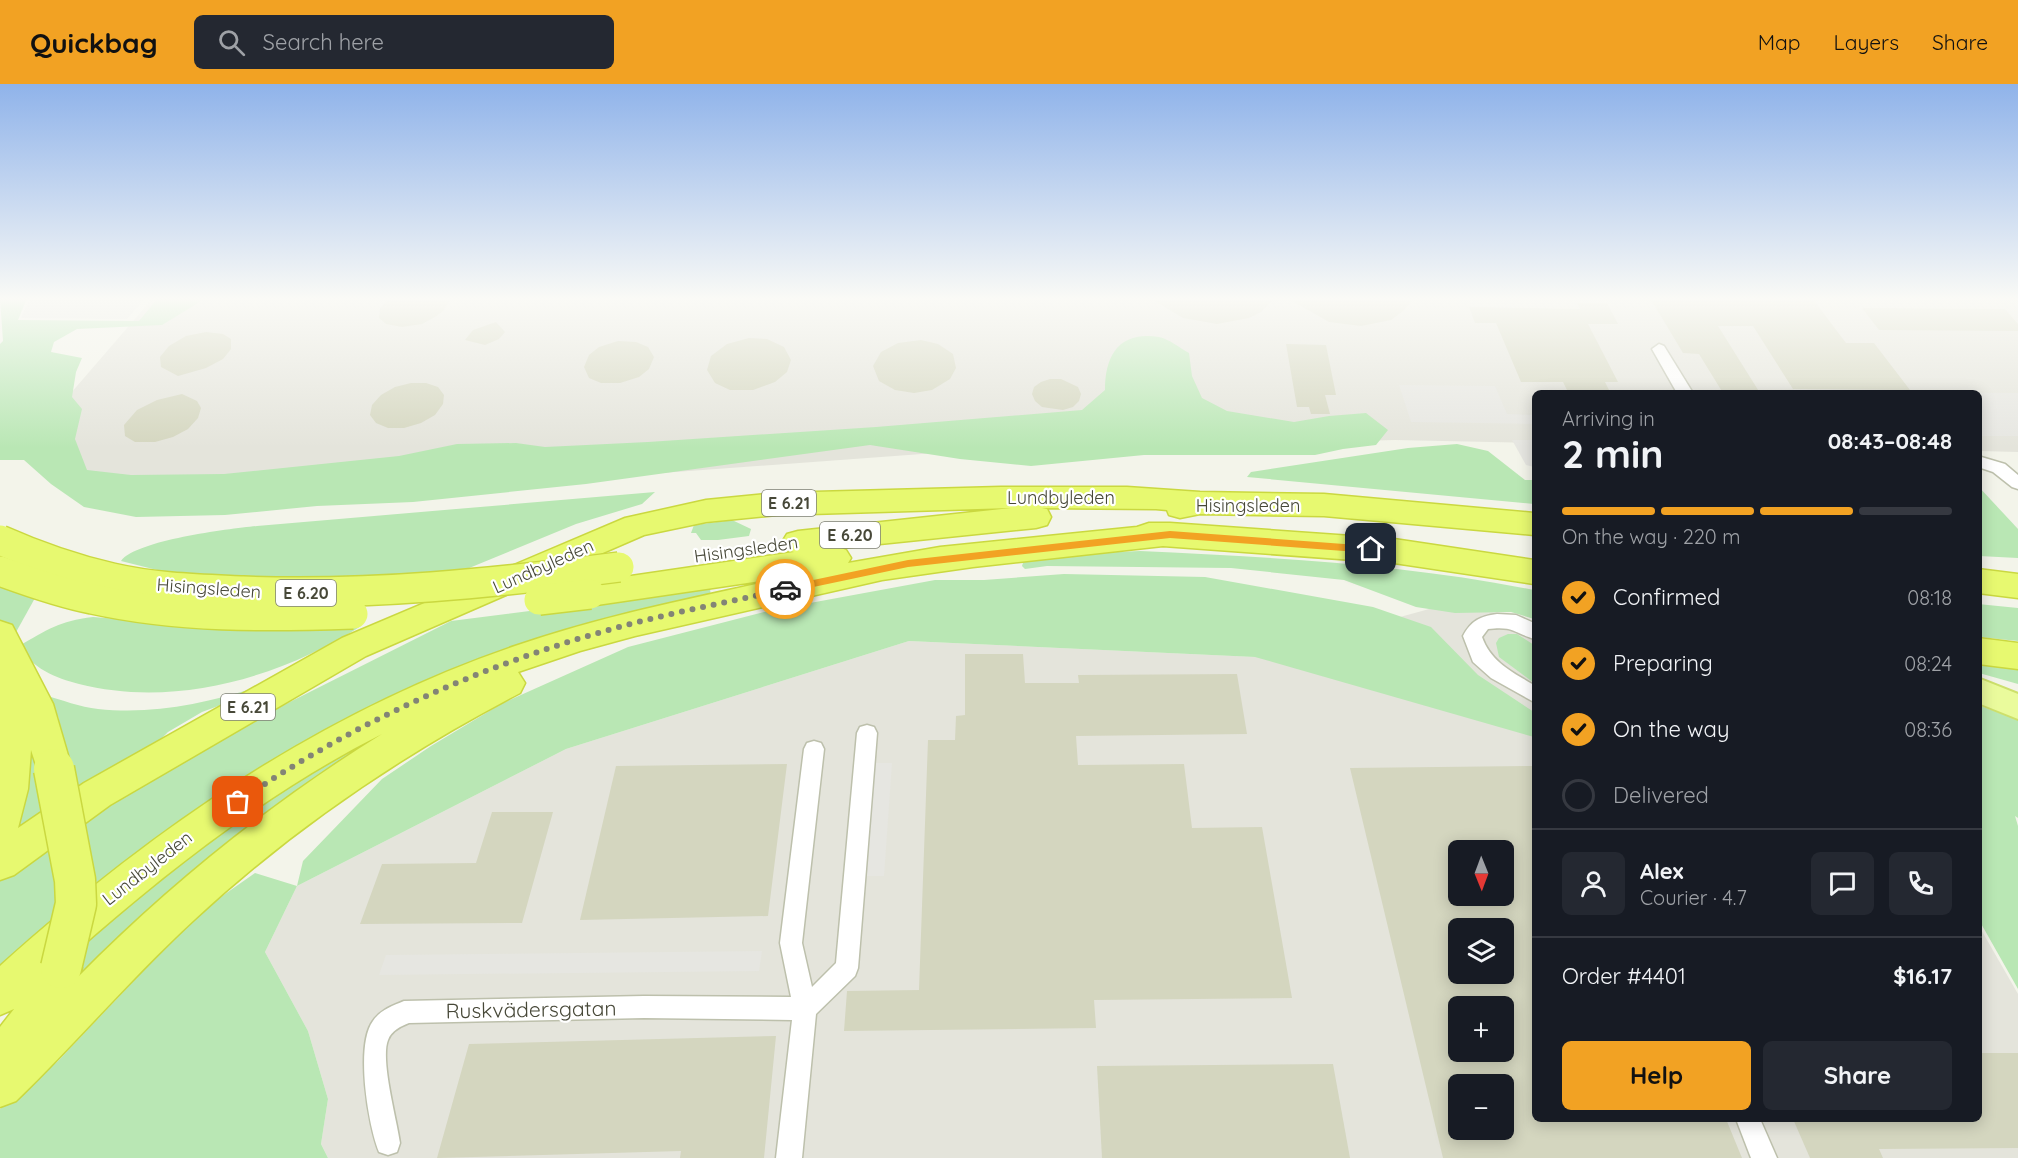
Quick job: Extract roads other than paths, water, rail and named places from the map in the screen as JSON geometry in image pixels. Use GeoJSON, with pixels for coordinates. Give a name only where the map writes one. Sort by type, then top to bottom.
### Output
{"type":"FeatureCollection","features":[{"type":"Feature","properties":{"kind":"highway","name":"Lundbyleden"},"geometry":{"type":"LineString","coordinates":[[4,849],[135,771],[354,647],[636,526],[722,508],[810,502],[971,497],[1153,497],[1200,503]]}},
{"type":"Feature","properties":{"kind":"highway","name":"Hisingsleden"},"geometry":{"type":"LineString","coordinates":[[0,540],[69,566],[113,578],[176,587],[311,593],[390,591],[502,582],[913,528],[1063,514],[1166,509],[1200,503],[1336,506],[1532,524]]}},
{"type":"Feature","properties":{"kind":"highway","name":"Hisingsleden"},"geometry":{"type":"LineString","coordinates":[[0,571],[46,587],[104,602],[226,616],[298,617],[487,606],[988,540],[1117,533],[1170,534],[1394,551],[1532,572]]}},
{"type":"Feature","properties":{"kind":"highway","name":"Lundbyleden"},"geometry":{"type":"LineString","coordinates":[[0,994],[120,887],[255,790],[342,738],[444,688],[535,653],[637,623],[908,563],[1170,534]]}},
{"type":"Feature","properties":{"kind":"highway"},"geometry":{"type":"LineString","coordinates":[[1982,582],[2018,586]]}},
{"type":"Feature","properties":{"kind":"highway"},"geometry":{"type":"LineString","coordinates":[[0,1085],[139,945],[199,890],[288,817],[340,780],[439,718],[514,680],[593,647],[698,610]]}},
{"type":"Feature","properties":{"kind":"highway","name":"E 6.21"},"geometry":{"type":"LineString","coordinates":[[0,634],[9,672],[13,756],[4,849]]}},
{"type":"Feature","properties":{"kind":"highway"},"geometry":{"type":"LineString","coordinates":[[1982,652],[2018,656]]}},
{"type":"Feature","properties":{"kind":"highway"},"geometry":{"type":"LineString","coordinates":[[0,1060],[15,1044],[43,1003],[61,968],[76,904],[75,880],[54,770],[36,704],[9,672]]}},
{"type":"Feature","properties":{"kind":"main road"},"geometry":{"type":"LineString","coordinates":[[1982,692],[2018,705]]}},
{"type":"Feature","properties":{"kind":"street"},"geometry":{"type":"LineString","coordinates":[[1659,349],[1683,390]]}},
{"type":"Feature","properties":{"kind":"street"},"geometry":{"type":"LineString","coordinates":[[1982,462],[1999,468],[2018,483]]}},
{"type":"Feature","properties":{"kind":"street"},"geometry":{"type":"LineString","coordinates":[[1532,631],[1518,622],[1501,619],[1483,622],[1472,636],[1480,657],[1498,673],[1532,693]]}},
{"type":"Feature","properties":{"kind":"street"},"geometry":{"type":"LineString","coordinates":[[805,1009],[848,968],[867,733]]}},
{"type":"Feature","properties":{"kind":"street"},"geometry":{"type":"LineString","coordinates":[[789,1158],[805,1009],[791,943],[814,749]]}},
{"type":"Feature","properties":{"kind":"street","name":"Ruskvädersgatan"},"geometry":{"type":"LineString","coordinates":[[388,1143],[374,1047],[383,1025],[394,1016],[409,1011],[632,1008],[805,1009]]}},
{"type":"Feature","properties":{"kind":"street"},"geometry":{"type":"LineString","coordinates":[[1749,1122],[1764,1158]]}}]}
